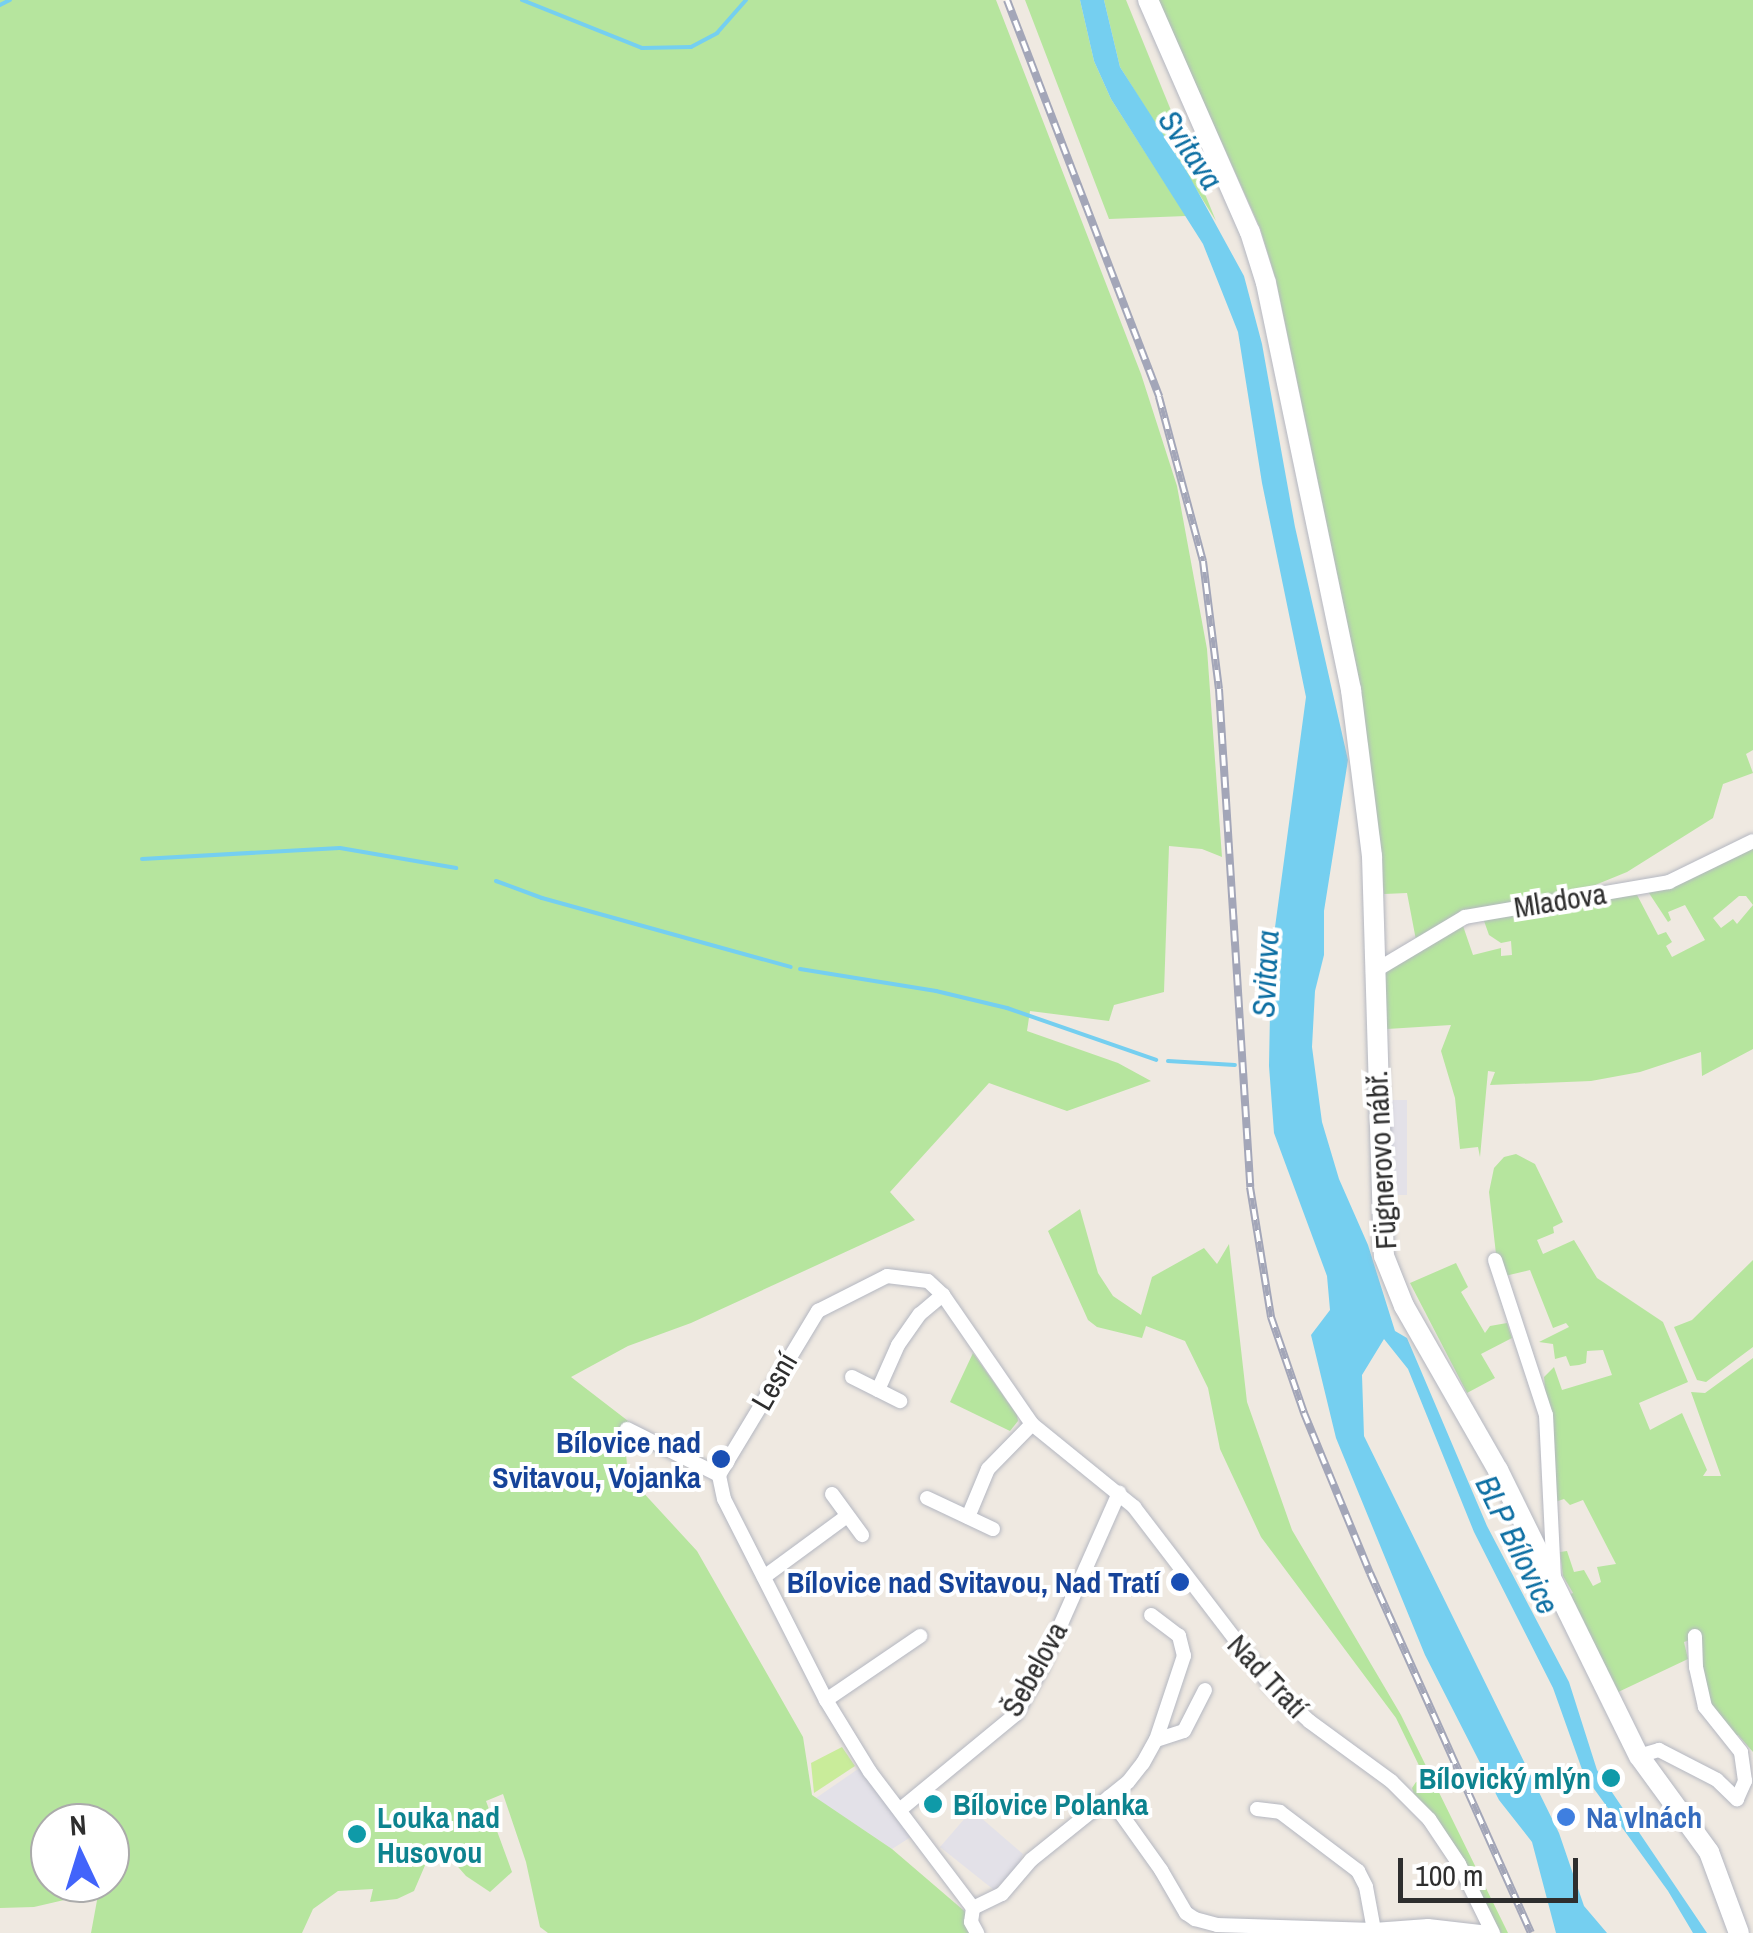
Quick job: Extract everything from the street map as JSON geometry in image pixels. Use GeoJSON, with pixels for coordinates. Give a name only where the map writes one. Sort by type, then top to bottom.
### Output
{"type":"FeatureCollection","features":[{"type":"Feature","properties":{"kind":"street","name":"Fügnerovo nábř."},"geometry":{"type":"LineString","coordinates":[[1148,0],[1250,232],[1266,282],[1362,761],[1372,856],[1372,972],[1384,1256],[1404,1306],[1554,1578],[1639,1756],[1706,1846],[1739,1933]]}},
{"type":"Feature","properties":{"kind":"street","name":"Mladova"},"geometry":{"type":"LineString","coordinates":[[1372,972],[1464,918],[1669,882],[1753,841]]}},
{"type":"Feature","properties":{"kind":"street","name":"Fügnerovo nábř."},"geometry":{"type":"LineString","coordinates":[[1494,1260],[1546,1415],[1554,1578]]}},
{"type":"Feature","properties":{"kind":"street","name":"Lesní"},"geometry":{"type":"LineString","coordinates":[[719,1475],[818,1311],[886,1276],[928,1281],[943,1295]]}},
{"type":"Feature","properties":{"kind":"street"},"geometry":{"type":"LineString","coordinates":[[878,1390],[898,1345],[920,1314],[943,1295]]}},
{"type":"Feature","properties":{"kind":"street","name":"Nad Tratí"},"geometry":{"type":"LineString","coordinates":[[943,1295],[1032,1424],[1134,1507],[1271,1686],[1309,1721],[1392,1781],[1429,1820],[1459,1864],[1491,1933]]}},
{"type":"Feature","properties":{"kind":"street"},"geometry":{"type":"LineString","coordinates":[[852,1377],[900,1401]]}},
{"type":"Feature","properties":{"kind":"street"},"geometry":{"type":"LineString","coordinates":[[968,1518],[988,1469],[1032,1424]]}},
{"type":"Feature","properties":{"kind":"street"},"geometry":{"type":"LineString","coordinates":[[627,1429],[719,1475],[724,1499],[826,1700],[870,1772],[902,1808],[973,1908],[972,1922],[977,1933]]}},
{"type":"Feature","properties":{"kind":"street","name":"Šebelova"},"geometry":{"type":"LineString","coordinates":[[902,1808],[1016,1714],[1041,1669],[1119,1493]]}},
{"type":"Feature","properties":{"kind":"street"},"geometry":{"type":"LineString","coordinates":[[832,1494],[862,1534]]}},
{"type":"Feature","properties":{"kind":"street"},"geometry":{"type":"LineString","coordinates":[[927,1498],[993,1528]]}},
{"type":"Feature","properties":{"kind":"street"},"geometry":{"type":"LineString","coordinates":[[764,1577],[847,1516]]}},
{"type":"Feature","properties":{"kind":"street"},"geometry":{"type":"LineString","coordinates":[[973,1908],[1002,1894],[1031,1860],[1128,1782],[1156,1740],[1184,1649],[1175,1632],[1152,1615]]}},
{"type":"Feature","properties":{"kind":"street"},"geometry":{"type":"LineString","coordinates":[[826,1700],[920,1636]]}},
{"type":"Feature","properties":{"kind":"street"},"geometry":{"type":"LineString","coordinates":[[1695,1636],[1696,1667],[1705,1708],[1753,1764]]}},
{"type":"Feature","properties":{"kind":"street"},"geometry":{"type":"LineString","coordinates":[[1156,1740],[1184,1731],[1205,1690]]}},
{"type":"Feature","properties":{"kind":"street"},"geometry":{"type":"LineString","coordinates":[[1639,1756],[1659,1750],[1717,1780],[1736,1799],[1745,1781],[1741,1752]]}},
{"type":"Feature","properties":{"kind":"street"},"geometry":{"type":"LineString","coordinates":[[1110,1797],[1162,1870],[1186,1913],[1195,1920],[1217,1925],[1374,1930],[1413,1931],[1428,1926],[1491,1933]]}},
{"type":"Feature","properties":{"kind":"street"},"geometry":{"type":"LineString","coordinates":[[1257,1809],[1280,1812],[1358,1871],[1366,1887],[1374,1930]]}},
{"type":"Feature","properties":{"kind":"shaded area"},"geometry":{"type":"Polygon","coordinates":[[[1388,1100],[1407,1100],[1407,1195],[1388,1195],[1388,1100]]]}},
{"type":"Feature","properties":{"kind":"shaded area"},"geometry":{"type":"Polygon","coordinates":[[[861,1767],[914,1835],[892,1849],[816,1798],[861,1767]]]}},
{"type":"Feature","properties":{"kind":"shaded area"},"geometry":{"type":"Polygon","coordinates":[[[972,1810],[1023,1854],[1018,1867],[994,1890],[940,1847],[972,1810]]]}},
{"type":"Feature","properties":{"kind":"green space"},"geometry":{"type":"Polygon","coordinates":[[[0,0],[996,0],[1141,374],[1177,486],[1207,649],[1222,857],[1202,849],[1169,846],[1164,992],[1114,1005],[1109,1021],[1030,1011],[1027,1031],[1118,1063],[1151,1081],[1067,1111],[989,1083],[890,1192],[915,1220],[691,1323],[628,1346],[571,1377],[632,1424],[624,1432],[628,1476],[697,1551],[803,1737],[812,1795],[892,1849],[969,1915],[969,1933],[548,1933],[540,1927],[526,1862],[503,1794],[486,1801],[512,1872],[490,1892],[466,1876],[439,1845],[429,1856],[414,1891],[397,1899],[370,1902],[373,1889],[338,1891],[313,1909],[302,1933],[91,1933],[97,1903],[130,1903],[130,1803],[30,1803],[30,1903],[51,1903],[0,1908],[0,0]]]}},
{"type":"Feature","properties":{"kind":"green space"},"geometry":{"type":"Polygon","coordinates":[[[1025,0],[1080,0],[1094,61],[1111,99],[1186,216],[1109,219],[1025,0]]]}},
{"type":"Feature","properties":{"kind":"green space"},"geometry":{"type":"Polygon","coordinates":[[[1104,0],[1126,0],[1216,221],[1120,67],[1104,0]]]}},
{"type":"Feature","properties":{"kind":"green space"},"geometry":{"type":"Polygon","coordinates":[[[1158,0],[1753,0],[1753,750],[1746,754],[1753,773],[1723,784],[1713,818],[1627,872],[1578,892],[1461,911],[1416,940],[1407,893],[1384,894],[1361,689],[1276,280],[1260,228],[1158,0]]]}},
{"type":"Feature","properties":{"kind":"green space"},"geometry":{"type":"Polygon","coordinates":[[[1753,844],[1753,905],[1753,1049],[1702,1076],[1701,1052],[1640,1072],[1591,1081],[1490,1085],[1495,1072],[1488,1071],[1480,1157],[1478,1147],[1460,1149],[1455,1098],[1441,1051],[1451,1025],[1387,1029],[1385,974],[1390,967],[1462,923],[1473,955],[1501,948],[1501,956],[1512,955],[1511,941],[1501,943],[1489,935],[1483,918],[1636,893],[1658,935],[1666,932],[1672,942],[1666,946],[1672,957],[1705,940],[1685,905],[1668,912],[1668,922],[1647,890],[1753,844]],[[1739,896],[1713,918],[1721,928],[1733,919],[1737,924],[1753,905],[1746,896],[1739,896]]]}},
{"type":"Feature","properties":{"kind":"green space"},"geometry":{"type":"Polygon","coordinates":[[[1516,1154],[1535,1164],[1563,1222],[1553,1227],[1554,1233],[1537,1240],[1543,1254],[1574,1240],[1597,1278],[1663,1322],[1688,1382],[1639,1403],[1650,1430],[1682,1413],[1707,1470],[1703,1476],[1721,1476],[1691,1392],[1705,1393],[1753,1358],[1753,1752],[1738,1735],[1732,1737],[1709,1706],[1690,1640],[1684,1642],[1688,1659],[1614,1694],[1568,1595],[1573,1593],[1563,1576],[1560,1552],[1567,1551],[1574,1572],[1584,1570],[1593,1586],[1601,1582],[1597,1567],[1616,1564],[1583,1500],[1570,1505],[1564,1499],[1555,1502],[1544,1377],[1554,1367],[1562,1390],[1612,1375],[1603,1350],[1587,1351],[1586,1363],[1579,1365],[1570,1366],[1566,1356],[1555,1359],[1553,1344],[1539,1342],[1569,1327],[1566,1323],[1553,1328],[1530,1270],[1505,1276],[1496,1254],[1489,1192],[1494,1168],[1504,1157],[1516,1154]]]}},
{"type":"Feature","properties":{"kind":"green space"},"geometry":{"type":"Polygon","coordinates":[[[1080,1209],[1098,1273],[1113,1296],[1141,1315],[1152,1277],[1204,1248],[1217,1264],[1229,1244],[1247,1402],[1292,1530],[1401,1715],[1508,1933],[1501,1933],[1476,1884],[1415,1798],[1412,1788],[1416,1782],[1426,1780],[1396,1718],[1261,1537],[1220,1449],[1208,1388],[1185,1341],[1146,1326],[1142,1338],[1097,1327],[1088,1320],[1048,1231],[1080,1209]]]}},
{"type":"Feature","properties":{"kind":"green space"},"geometry":{"type":"Polygon","coordinates":[[[1753,1260],[1753,1347],[1706,1382],[1697,1380],[1674,1327],[1692,1320],[1753,1260]]]}},
{"type":"Feature","properties":{"kind":"green space"},"geometry":{"type":"Polygon","coordinates":[[[1456,1263],[1468,1287],[1461,1292],[1485,1333],[1490,1326],[1507,1323],[1512,1338],[1481,1354],[1495,1378],[1467,1393],[1410,1283],[1456,1263]]]}},
{"type":"Feature","properties":{"kind":"green space"},"geometry":{"type":"Polygon","coordinates":[[[973,1353],[1017,1415],[1018,1421],[1010,1431],[950,1402],[973,1353]]]}},
{"type":"Feature","properties":{"kind":"green space"},"geometry":{"type":"Polygon","coordinates":[[[842,1747],[855,1766],[814,1793],[811,1763],[842,1747]]]}},
{"type":"Feature","properties":{"kind":"water"},"geometry":{"type":"Polygon","coordinates":[[[1080,0],[1104,0],[1120,67],[1186,170],[1244,276],[1262,344],[1295,527],[1348,760],[1324,911],[1324,955],[1315,991],[1312,1047],[1322,1122],[1339,1179],[1368,1245],[1395,1331],[1407,1338],[1487,1526],[1569,1682],[1597,1770],[1707,1933],[1693,1933],[1668,1891],[1584,1775],[1553,1688],[1474,1532],[1408,1369],[1384,1339],[1362,1375],[1364,1436],[1559,1833],[1584,1906],[1607,1933],[1556,1933],[1532,1842],[1499,1800],[1425,1655],[1336,1438],[1311,1335],[1330,1310],[1327,1276],[1274,1133],[1269,1066],[1271,957],[1306,697],[1262,483],[1238,332],[1203,244],[1111,99],[1094,61],[1080,0]]]}},
{"type":"Feature","properties":{"kind":"waterway"},"geometry":{"type":"LineString","coordinates":[[0,5],[10,0]]}},
{"type":"Feature","properties":{"kind":"waterway"},"geometry":{"type":"LineString","coordinates":[[522,0],[642,48],[691,47],[717,33],[746,0]]}},
{"type":"Feature","properties":{"kind":"waterway"},"geometry":{"type":"LineString","coordinates":[[142,859],[340,848],[456,868]]}},
{"type":"Feature","properties":{"kind":"waterway"},"geometry":{"type":"LineString","coordinates":[[496,881],[542,898],[791,967]]}},
{"type":"Feature","properties":{"kind":"waterway"},"geometry":{"type":"LineString","coordinates":[[800,969],[936,991],[1007,1008],[1156,1060]]}},
{"type":"Feature","properties":{"kind":"waterway"},"geometry":{"type":"LineString","coordinates":[[1168,1061],[1235,1065]]}},
{"type":"Feature","properties":{"kind":"railway"},"geometry":{"type":"LineString","coordinates":[[1007,0],[1159,397],[1203,561],[1219,689],[1250,1187],[1271,1317],[1304,1413],[1370,1573],[1531,1933]]}},
{"type":"Feature","properties":{"kind":"place","name":"Bílovice nad Svitavou, Vojanka"},"geometry":{"type":"Point","coordinates":[721,1459]}},
{"type":"Feature","properties":{"kind":"place","name":"Bílovice nad Svitavou, Nad Tratí"},"geometry":{"type":"Point","coordinates":[1180,1582]}},
{"type":"Feature","properties":{"kind":"place","name":"Bílovický mlýn"},"geometry":{"type":"Point","coordinates":[1611,1778]}},
{"type":"Feature","properties":{"kind":"place","name":"Bílovice Polanka"},"geometry":{"type":"Point","coordinates":[933,1804]}},
{"type":"Feature","properties":{"kind":"place","name":"Na vlnách"},"geometry":{"type":"Point","coordinates":[1566,1817]}},
{"type":"Feature","properties":{"kind":"place","name":"Louka nad Husovou"},"geometry":{"type":"Point","coordinates":[357,1834]}},
{"type":"Feature","properties":{"kind":"water label","name":"Svitava"},"geometry":{"type":"Point","coordinates":[1190,150]}},
{"type":"Feature","properties":{"kind":"water label","name":"Svitava"},"geometry":{"type":"Point","coordinates":[1266,974]}},
{"type":"Feature","properties":{"kind":"water label","name":"BLP Bílovice"},"geometry":{"type":"Point","coordinates":[1517,1545]}}]}
